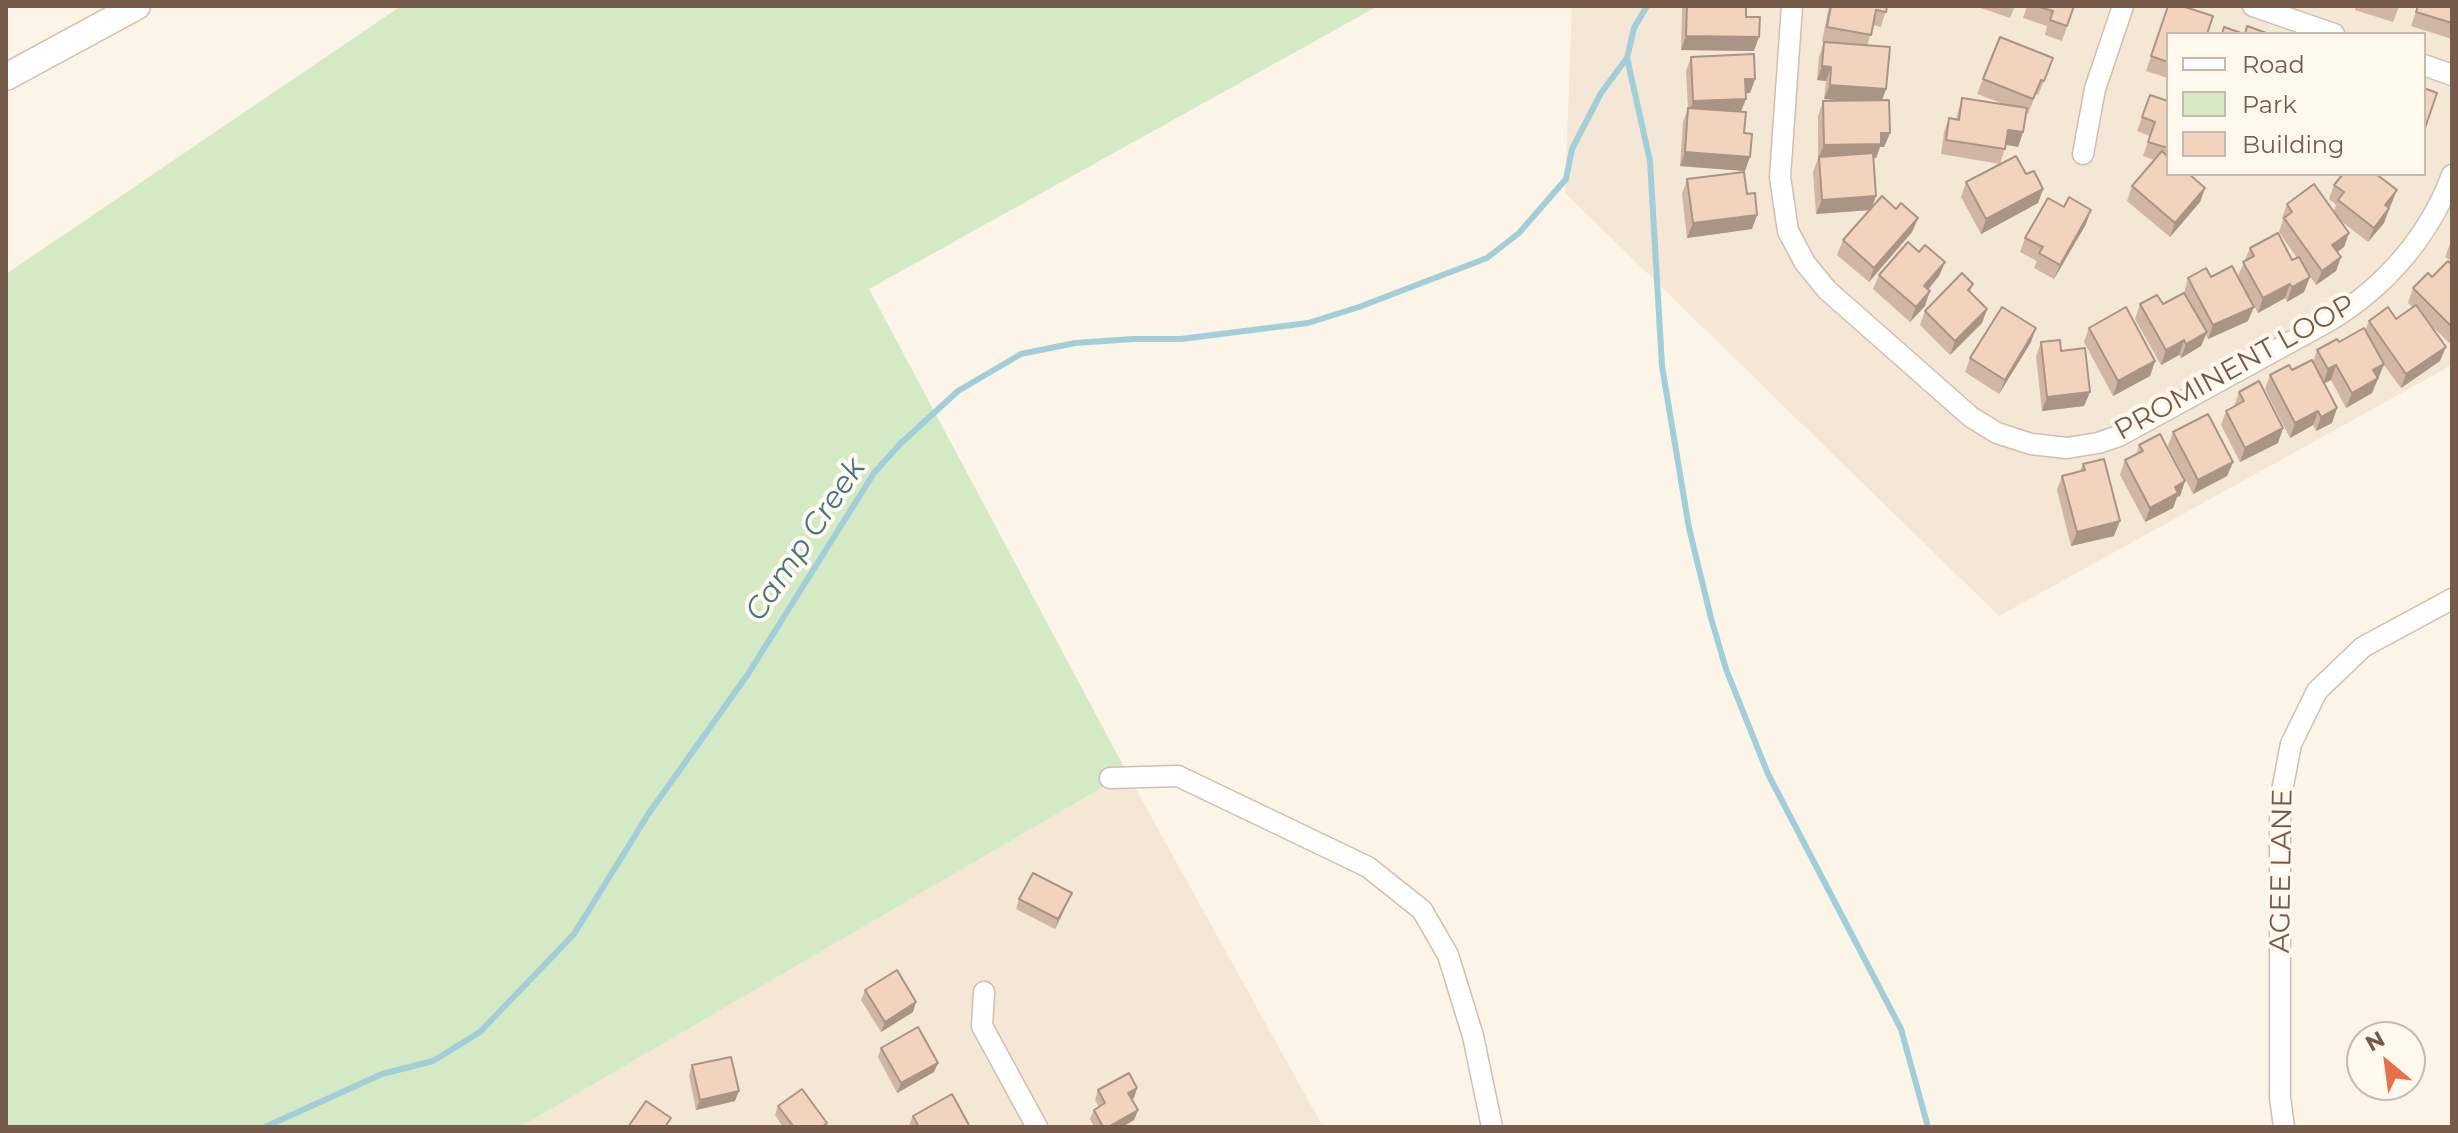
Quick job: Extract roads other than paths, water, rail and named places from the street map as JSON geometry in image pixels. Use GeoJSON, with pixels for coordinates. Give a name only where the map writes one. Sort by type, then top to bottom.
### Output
{"type":"FeatureCollection","features":[{"type":"Feature","properties":{"kind":"street"},"geometry":{"type":"LineString","coordinates":[[6,77],[137,6]]}},
{"type":"Feature","properties":{"kind":"street","name":"PROMINENT LOOP"},"geometry":{"type":"LineString","coordinates":[[1792,6],[1780,177],[1783,214],[1795,248],[1827,290],[1971,417],[1997,433],[2031,444],[2049,448],[2082,447],[2119,436],[2343,313],[2374,288],[2407,254],[2434,215],[2452,175]]}},
{"type":"Feature","properties":{"kind":"street"},"geometry":{"type":"LineString","coordinates":[[2083,154],[2095,89],[2123,6]]}},
{"type":"Feature","properties":{"kind":"street"},"geometry":{"type":"LineString","coordinates":[[2253,6],[2328,32]]}},
{"type":"Feature","properties":{"kind":"street"},"geometry":{"type":"LineString","coordinates":[[2426,66],[2452,75]]}},
{"type":"Feature","properties":{"kind":"street","name":"AGEE LANE"},"geometry":{"type":"LineString","coordinates":[[2284,1127],[2280,1097],[2280,801],[2291,744],[2317,691],[2363,647],[2452,599]]}},
{"type":"Feature","properties":{"kind":"street"},"geometry":{"type":"LineString","coordinates":[[1110,778],[1178,776],[1368,867],[1422,910],[1448,955],[1473,1036],[1492,1127]]}},
{"type":"Feature","properties":{"kind":"street"},"geometry":{"type":"LineString","coordinates":[[984,992],[982,1026],[1037,1127]]}},
{"type":"Feature","properties":{"kind":"waterway","name":"Camp Creek"},"geometry":{"type":"LineString","coordinates":[[265,1127],[382,1074],[433,1061],[480,1032],[574,934],[649,813],[748,674],[874,473],[900,444],[958,391],[1021,354],[1075,343],[1181,339],[1308,323],[1487,258],[1519,233],[1566,179],[1572,149],[1601,93],[1627,58],[1634,28],[1647,6]]}},
{"type":"Feature","properties":{"kind":"waterway"},"geometry":{"type":"LineString","coordinates":[[1627,58],[1650,161],[1662,366],[1689,528],[1711,618],[1726,669],[1768,774],[1901,1029],[1928,1127]]}}]}
